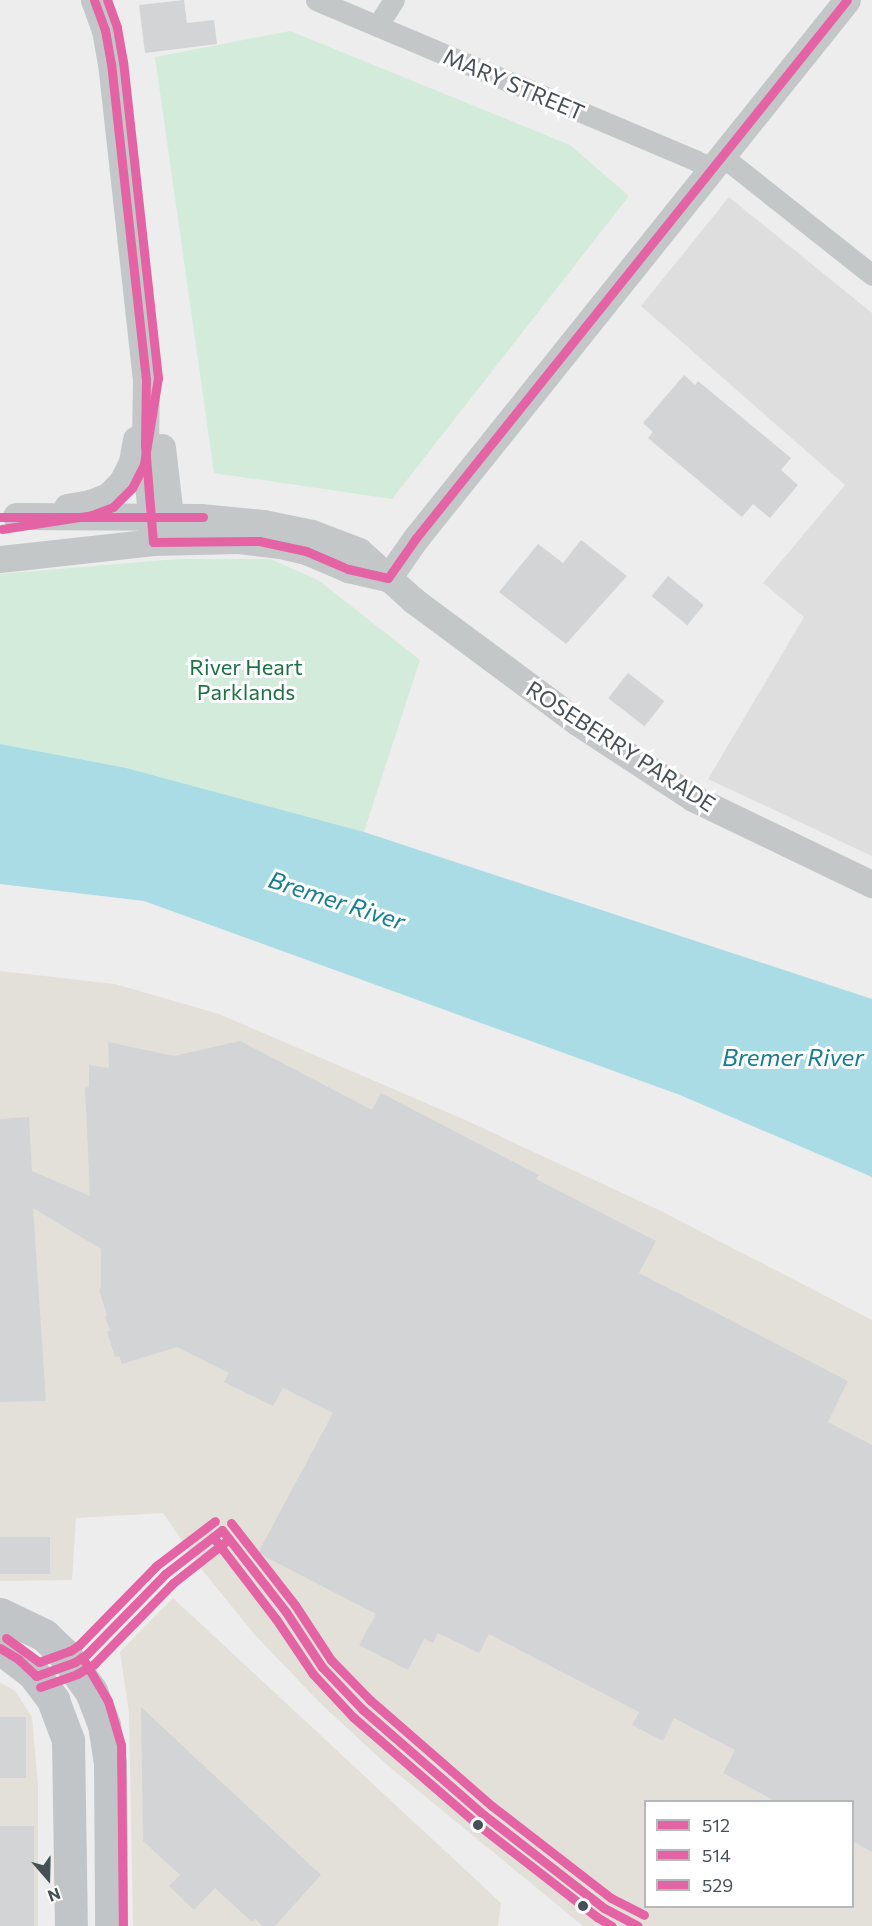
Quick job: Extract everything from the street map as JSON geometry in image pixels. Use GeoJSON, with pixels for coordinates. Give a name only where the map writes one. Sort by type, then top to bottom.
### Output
{"type":"FeatureCollection","features":[{"type":"Feature","properties":{"kind":"main road"},"geometry":{"type":"LineString","coordinates":[[0,1614],[32,1629],[64,1654],[91,1691],[107,1736],[110,1763],[111,1926]]}},
{"type":"Feature","properties":{"kind":"main road"},"geometry":{"type":"LineString","coordinates":[[0,1648],[18,1659],[35,1675],[53,1700],[68,1740],[71,1926]]}},
{"type":"Feature","properties":{"kind":"main road"},"geometry":{"type":"LineString","coordinates":[[35,1675],[64,1654]]}},
{"type":"Feature","properties":{"kind":"street","name":"MARY STREET"},"geometry":{"type":"LineString","coordinates":[[316,0],[694,160],[716,163],[872,275]]}},
{"type":"Feature","properties":{"kind":"street"},"geometry":{"type":"LineString","coordinates":[[377,26],[394,0]]}},
{"type":"Feature","properties":{"kind":"street"},"geometry":{"type":"LineString","coordinates":[[146,379],[132,462],[122,482],[108,496],[90,503],[19,515],[280,545],[306,551],[348,569],[388,578],[416,538],[847,0]]}},
{"type":"Feature","properties":{"kind":"street"},"geometry":{"type":"LineString","coordinates":[[97,4],[111,63],[146,379],[163,452],[161,530]]}},
{"type":"Feature","properties":{"kind":"street"},"geometry":{"type":"LineString","coordinates":[[0,559],[161,530]]}},
{"type":"Feature","properties":{"kind":"street","name":"ROSEBERRY PARADE"},"geometry":{"type":"LineString","coordinates":[[388,578],[577,722],[693,798],[872,884]]}},
{"type":"Feature","properties":{"kind":"shaded area"},"geometry":{"type":"Polygon","coordinates":[[[729,197],[872,313],[872,856],[708,779],[804,617],[763,583],[845,485],[641,306],[729,197]]]}},
{"type":"Feature","properties":{"kind":"shaded area"},"geometry":{"type":"Polygon","coordinates":[[[0,971],[115,984],[219,1014],[463,1119],[663,1212],[872,1320],[872,1926],[583,1926],[387,1765],[319,1702],[255,1635],[203,1571],[163,1513],[76,1518],[72,1580],[0,1581],[0,971]]]}},
{"type":"Feature","properties":{"kind":"shaded area"},"geometry":{"type":"Polygon","coordinates":[[[173,1598],[501,1903],[498,1926],[133,1926],[129,1713],[120,1652],[173,1598]]]}},
{"type":"Feature","properties":{"kind":"shaded area"},"geometry":{"type":"Polygon","coordinates":[[[0,1682],[15,1691],[32,1717],[38,1785],[38,1926],[0,1926],[0,1682]]]}},
{"type":"Feature","properties":{"kind":"green space"},"geometry":{"type":"Polygon","coordinates":[[[290,31],[570,145],[629,196],[392,499],[214,473],[155,57],[290,31]]]}},
{"type":"Feature","properties":{"kind":"green space","name":"River Heart Parklands"},"geometry":{"type":"Polygon","coordinates":[[[177,559],[270,559],[318,580],[420,660],[364,832],[65,757],[0,744],[0,574],[177,559]]]}},
{"type":"Feature","properties":{"kind":"water","name":"Bremer River"},"geometry":{"type":"Polygon","coordinates":[[[0,744],[126,768],[364,832],[872,999],[872,1177],[680,1095],[144,901],[0,884],[0,744]]]}},
{"type":"Feature","properties":{"kind":"building"},"geometry":{"type":"Polygon","coordinates":[[[184,0],[187,23],[214,20],[217,44],[145,53],[139,5],[184,0]]]}},
{"type":"Feature","properties":{"kind":"building"},"geometry":{"type":"Polygon","coordinates":[[[684,375],[695,385],[698,381],[791,458],[781,470],[798,485],[770,518],[753,504],[742,517],[648,438],[653,432],[643,423],[684,375]]]}},
{"type":"Feature","properties":{"kind":"building"},"geometry":{"type":"Polygon","coordinates":[[[581,540],[627,576],[566,644],[499,592],[538,544],[563,563],[581,540]]]}},
{"type":"Feature","properties":{"kind":"building"},"geometry":{"type":"Polygon","coordinates":[[[668,576],[704,605],[687,625],[652,596],[668,576]]]}},
{"type":"Feature","properties":{"kind":"building"},"geometry":{"type":"Polygon","coordinates":[[[628,673],[664,701],[645,727],[608,698],[628,673]]]}},
{"type":"Feature","properties":{"kind":"building"},"geometry":{"type":"Polygon","coordinates":[[[240,1041],[372,1110],[381,1093],[539,1175],[536,1179],[656,1241],[639,1273],[848,1381],[828,1422],[872,1445],[872,1852],[854,1842],[854,1800],[773,1800],[723,1773],[735,1750],[674,1718],[663,1741],[632,1725],[639,1712],[489,1634],[479,1653],[438,1633],[433,1643],[424,1639],[408,1670],[359,1645],[376,1614],[258,1553],[333,1413],[283,1388],[273,1406],[224,1382],[229,1373],[177,1347],[122,1364],[119,1356],[115,1357],[107,1332],[110,1330],[99,1289],[101,1288],[101,1249],[33,1208],[46,1401],[0,1402],[0,1119],[29,1117],[32,1171],[90,1196],[85,1088],[89,1087],[89,1065],[109,1068],[108,1042],[174,1056],[240,1041]]]}},
{"type":"Feature","properties":{"kind":"building"},"geometry":{"type":"Polygon","coordinates":[[[0,1537],[50,1537],[50,1574],[0,1574],[0,1537]]]}},
{"type":"Feature","properties":{"kind":"building"},"geometry":{"type":"Polygon","coordinates":[[[141,1707],[321,1875],[275,1926],[263,1926],[255,1919],[252,1922],[215,1888],[194,1910],[169,1886],[180,1875],[143,1841],[141,1707]]]}},
{"type":"Feature","properties":{"kind":"building"},"geometry":{"type":"Polygon","coordinates":[[[0,1717],[26,1717],[26,1778],[0,1778],[0,1717]]]}},
{"type":"Feature","properties":{"kind":"building"},"geometry":{"type":"Polygon","coordinates":[[[0,1826],[34,1826],[34,1926],[0,1926],[0,1826]]]}},
{"type":"Feature","properties":{"kind":"transit line","name":"512"},"geometry":{"type":"LineString","coordinates":[[94,0],[105,30],[111,63],[146,379],[145,445],[153,542],[259,541],[306,551],[348,569],[388,578]]}},
{"type":"Feature","properties":{"kind":"transit line","name":"514"},"geometry":{"type":"LineString","coordinates":[[2,529],[92,515],[113,507],[132,488],[144,464],[158,378],[123,62],[117,27],[107,0]]}},
{"type":"Feature","properties":{"kind":"transit line","name":"512"},"geometry":{"type":"LineString","coordinates":[[388,578],[416,538],[847,0]]}},
{"type":"Feature","properties":{"kind":"transit line","name":"512"},"geometry":{"type":"LineString","coordinates":[[0,517],[203,517]]}},
{"type":"Feature","properties":{"kind":"transit line","name":"529"},"geometry":{"type":"LineString","coordinates":[[6,1638],[39,1662],[70,1651],[79,1645],[156,1566],[215,1521]]}},
{"type":"Feature","properties":{"kind":"transit line","name":"529"},"geometry":{"type":"LineString","coordinates":[[231,1523],[295,1605],[331,1660],[370,1700],[492,1806],[611,1898],[644,1915]]}},
{"type":"Feature","properties":{"kind":"transit line","name":"512"},"geometry":{"type":"LineString","coordinates":[[0,1648],[18,1659],[36,1676],[75,1662],[87,1654],[165,1574],[222,1530],[286,1612],[322,1667],[362,1709],[484,1815],[604,1908],[638,1926]]}},
{"type":"Feature","properties":{"kind":"transit line","name":"514"},"geometry":{"type":"LineString","coordinates":[[213,1537],[276,1619],[313,1674],[353,1717],[477,1824],[597,1917],[612,1926]]}},
{"type":"Feature","properties":{"kind":"transit line","name":"514"},"geometry":{"type":"LineString","coordinates":[[40,1687],[77,1674],[94,1664],[173,1583],[229,1539]]}},
{"type":"Feature","properties":{"kind":"transit line","name":"529"},"geometry":{"type":"LineString","coordinates":[[82,1657],[108,1701],[121,1745],[123,1926]]}}]}
